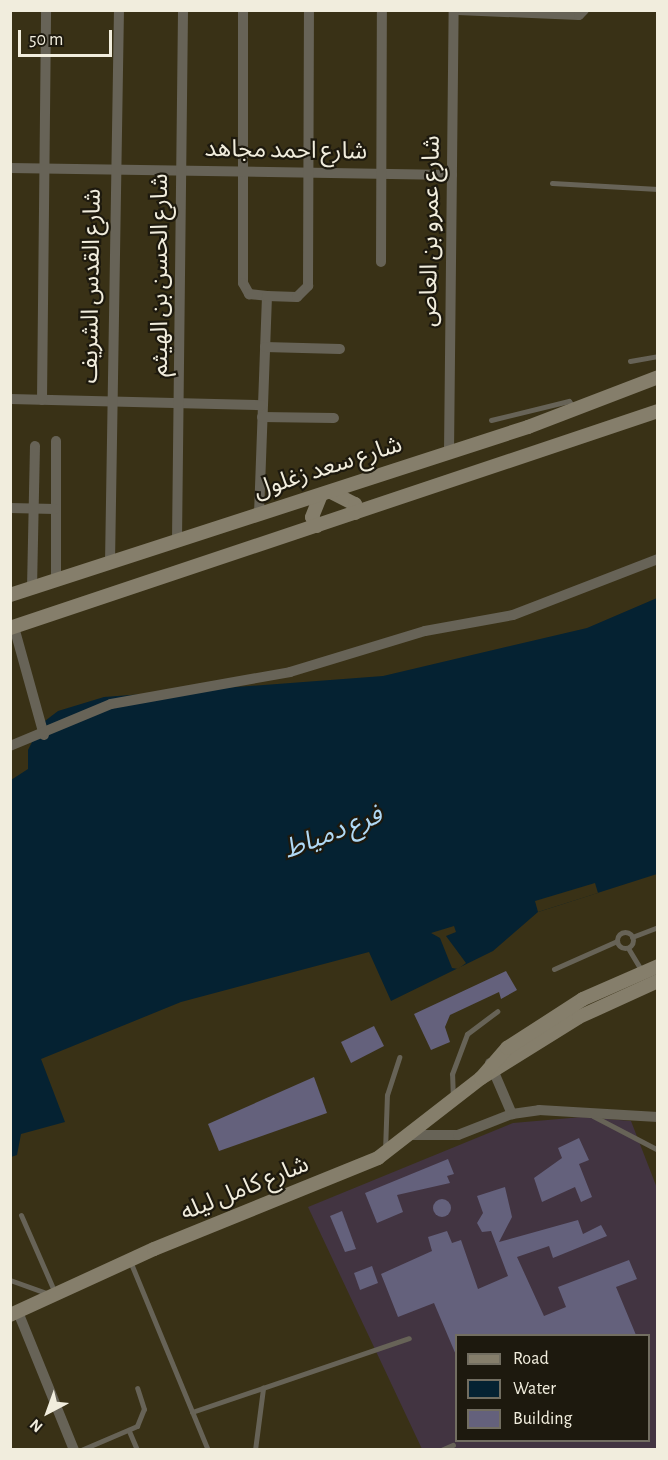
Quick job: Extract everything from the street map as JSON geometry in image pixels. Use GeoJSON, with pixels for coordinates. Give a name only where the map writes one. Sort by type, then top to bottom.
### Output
{"type":"FeatureCollection","features":[{"type":"Feature","properties":{"kind":"main road","name":"شارع سعد زغلول"},"geometry":{"type":"LineString","coordinates":[[10,595],[449,453],[657,377]]}},
{"type":"Feature","properties":{"kind":"main road"},"geometry":{"type":"LineString","coordinates":[[12,627],[657,411]]}},
{"type":"Feature","properties":{"kind":"main road"},"geometry":{"type":"LineString","coordinates":[[317,526],[312,518],[326,493],[355,504],[355,513]]}},
{"type":"Feature","properties":{"kind":"main road","name":"شارع كامل ليله"},"geometry":{"type":"LineString","coordinates":[[14,1314],[129,1260],[386,1152],[411,1135],[561,1012],[657,966]]}},
{"type":"Feature","properties":{"kind":"main road"},"geometry":{"type":"LineString","coordinates":[[642,972],[653,983]]}},
{"type":"Feature","properties":{"kind":"main road","name":"شارع كامل ليله"},"geometry":{"type":"LineString","coordinates":[[493,1068],[579,1017],[653,983]]}},
{"type":"Feature","properties":{"kind":"street"},"geometry":{"type":"LineString","coordinates":[[42,400],[46,10]]}},
{"type":"Feature","properties":{"kind":"street","name":"شارع القدس الشريف"},"geometry":{"type":"LineString","coordinates":[[110,563],[119,10]]}},
{"type":"Feature","properties":{"kind":"street","name":"شارع الحسن بن الهيثم"},"geometry":{"type":"LineString","coordinates":[[177,540],[181,403],[183,10]]}},
{"type":"Feature","properties":{"kind":"street"},"geometry":{"type":"LineString","coordinates":[[243,10],[244,286],[249,294],[297,297],[307,290],[309,10]]}},
{"type":"Feature","properties":{"kind":"street"},"geometry":{"type":"LineString","coordinates":[[381,262],[382,10]]}},
{"type":"Feature","properties":{"kind":"street"},"geometry":{"type":"LineString","coordinates":[[456,10],[583,12]]}},
{"type":"Feature","properties":{"kind":"street","name":"شارع عمرو بن العاص"},"geometry":{"type":"LineString","coordinates":[[449,453],[456,10]]}},
{"type":"Feature","properties":{"kind":"street","name":"شارع احمد مجاهد"},"geometry":{"type":"LineString","coordinates":[[10,168],[452,175]]}},
{"type":"Feature","properties":{"kind":"street"},"geometry":{"type":"LineString","coordinates":[[259,514],[267,296]]}},
{"type":"Feature","properties":{"kind":"street"},"geometry":{"type":"LineString","coordinates":[[265,347],[340,349]]}},
{"type":"Feature","properties":{"kind":"street"},"geometry":{"type":"LineString","coordinates":[[10,399],[262,405]]}},
{"type":"Feature","properties":{"kind":"street"},"geometry":{"type":"LineString","coordinates":[[262,417],[334,418]]}},
{"type":"Feature","properties":{"kind":"street"},"geometry":{"type":"LineString","coordinates":[[56,441],[56,580]]}},
{"type":"Feature","properties":{"kind":"street"},"geometry":{"type":"LineString","coordinates":[[32,588],[35,446]]}},
{"type":"Feature","properties":{"kind":"street"},"geometry":{"type":"LineString","coordinates":[[10,508],[55,509]]}},
{"type":"Feature","properties":{"kind":"street"},"geometry":{"type":"LineString","coordinates":[[10,746],[44,735],[111,704],[290,672],[425,631],[513,615],[657,559]]}},
{"type":"Feature","properties":{"kind":"street"},"geometry":{"type":"LineString","coordinates":[[12,627],[44,735]]}},
{"type":"Feature","properties":{"kind":"street"},"geometry":{"type":"LineString","coordinates":[[493,1068],[512,1114]]}},
{"type":"Feature","properties":{"kind":"street"},"geometry":{"type":"LineString","coordinates":[[411,1135],[458,1135],[512,1114],[582,1110],[657,1117]]}},
{"type":"Feature","properties":{"kind":"street"},"geometry":{"type":"LineString","coordinates":[[14,1314],[74,1449]]}},
{"type":"Feature","properties":{"kind":"lane"},"geometry":{"type":"LineString","coordinates":[[552,183],[657,189]]}},
{"type":"Feature","properties":{"kind":"lane"},"geometry":{"type":"LineString","coordinates":[[630,361],[657,356]]}},
{"type":"Feature","properties":{"kind":"lane"},"geometry":{"type":"LineString","coordinates":[[491,420],[569,401],[574,409]]}},
{"type":"Feature","properties":{"kind":"lane"},"geometry":{"type":"LineString","coordinates":[[554,969],[617,941],[622,933],[632,937],[657,927]]}},
{"type":"Feature","properties":{"kind":"lane"},"geometry":{"type":"LineString","coordinates":[[628,948],[632,937]]}},
{"type":"Feature","properties":{"kind":"lane"},"geometry":{"type":"LineString","coordinates":[[617,941],[628,948],[642,972]]}},
{"type":"Feature","properties":{"kind":"lane"},"geometry":{"type":"LineString","coordinates":[[453,1101],[452,1074],[467,1035],[496,1011]]}},
{"type":"Feature","properties":{"kind":"lane"},"geometry":{"type":"LineString","coordinates":[[386,1152],[387,1095],[399,1057]]}},
{"type":"Feature","properties":{"kind":"lane"},"geometry":{"type":"LineString","coordinates":[[582,1110],[657,1150]]}},
{"type":"Feature","properties":{"kind":"lane"},"geometry":{"type":"LineString","coordinates":[[21,1215],[54,1295]]}},
{"type":"Feature","properties":{"kind":"lane"},"geometry":{"type":"LineString","coordinates":[[129,1260],[207,1449]]}},
{"type":"Feature","properties":{"kind":"lane"},"geometry":{"type":"LineString","coordinates":[[10,1280],[54,1295]]}},
{"type":"Feature","properties":{"kind":"lane"},"geometry":{"type":"LineString","coordinates":[[192,1412],[409,1338]]}},
{"type":"Feature","properties":{"kind":"lane"},"geometry":{"type":"LineString","coordinates":[[81,1449],[129,1431],[144,1416],[137,1388]]}},
{"type":"Feature","properties":{"kind":"lane"},"geometry":{"type":"LineString","coordinates":[[255,1449],[263,1388]]}},
{"type":"Feature","properties":{"kind":"lane"},"geometry":{"type":"LineString","coordinates":[[129,1431],[137,1449]]}},
{"type":"Feature","properties":{"kind":"lane"},"geometry":{"type":"LineString","coordinates":[[441,1449],[453,1445]]}},
{"type":"Feature","properties":{"kind":"shaded area"},"geometry":{"type":"Polygon","coordinates":[[[582,1117],[631,1121],[657,1188],[657,1449],[422,1449],[308,1207],[513,1123],[582,1117]]]}},
{"type":"Feature","properties":{"kind":"water","name":"فرع دمياط"},"geometry":{"type":"Polygon","coordinates":[[[657,598],[657,874],[538,912],[493,951],[391,1001],[369,952],[181,1002],[41,1059],[65,1122],[21,1134],[17,1155],[11,1157],[11,780],[28,769],[28,750],[41,724],[58,711],[104,697],[383,676],[587,628],[657,598]]]}},
{"type":"Feature","properties":{"kind":"pier"},"geometry":{"type":"Polygon","coordinates":[[[595,883],[598,893],[538,912],[535,901],[595,883]]]}},
{"type":"Feature","properties":{"kind":"pier"},"geometry":{"type":"Polygon","coordinates":[[[454,926],[456,932],[446,936],[466,963],[458,969],[452,968],[440,938],[431,933],[454,926]]]}},
{"type":"Feature","properties":{"kind":"building"},"geometry":{"type":"Polygon","coordinates":[[[506,971],[517,990],[501,999],[499,992],[450,1015],[445,1027],[450,1042],[431,1050],[414,1014],[506,971]]]}},
{"type":"Feature","properties":{"kind":"building"},"geometry":{"type":"Polygon","coordinates":[[[374,1026],[384,1046],[351,1063],[341,1042],[374,1026]]]}},
{"type":"Feature","properties":{"kind":"building"},"geometry":{"type":"Polygon","coordinates":[[[314,1077],[327,1113],[219,1151],[208,1124],[314,1077]]]}},
{"type":"Feature","properties":{"kind":"building"},"geometry":{"type":"Polygon","coordinates":[[[579,1138],[589,1160],[579,1164],[592,1197],[581,1202],[575,1187],[542,1202],[534,1178],[562,1158],[558,1148],[579,1138]]]}},
{"type":"Feature","properties":{"kind":"building"},"geometry":{"type":"Polygon","coordinates":[[[448,1159],[454,1174],[447,1176],[450,1183],[397,1195],[403,1212],[377,1223],[365,1193],[448,1159]]]}},
{"type":"Feature","properties":{"kind":"building"},"geometry":{"type":"Polygon","coordinates":[[[505,1187],[512,1217],[499,1242],[578,1220],[583,1234],[601,1225],[607,1236],[553,1258],[549,1246],[517,1257],[544,1316],[566,1307],[558,1287],[629,1260],[637,1279],[616,1287],[636,1334],[455,1334],[455,1353],[434,1303],[398,1317],[381,1274],[432,1251],[428,1237],[447,1231],[452,1243],[461,1240],[478,1289],[508,1276],[491,1231],[482,1232],[477,1223],[483,1213],[477,1196],[505,1187]]]}},
{"type":"Feature","properties":{"kind":"building"},"geometry":{"type":"Polygon","coordinates":[[[442,1199],[449,1201],[451,1208],[449,1215],[442,1217],[435,1215],[433,1208],[435,1201],[442,1199]]]}},
{"type":"Feature","properties":{"kind":"building"},"geometry":{"type":"Polygon","coordinates":[[[342,1211],[356,1249],[345,1252],[330,1216],[342,1211]]]}},
{"type":"Feature","properties":{"kind":"building"},"geometry":{"type":"Polygon","coordinates":[[[372,1266],[378,1283],[360,1290],[354,1273],[372,1266]]]}}]}
